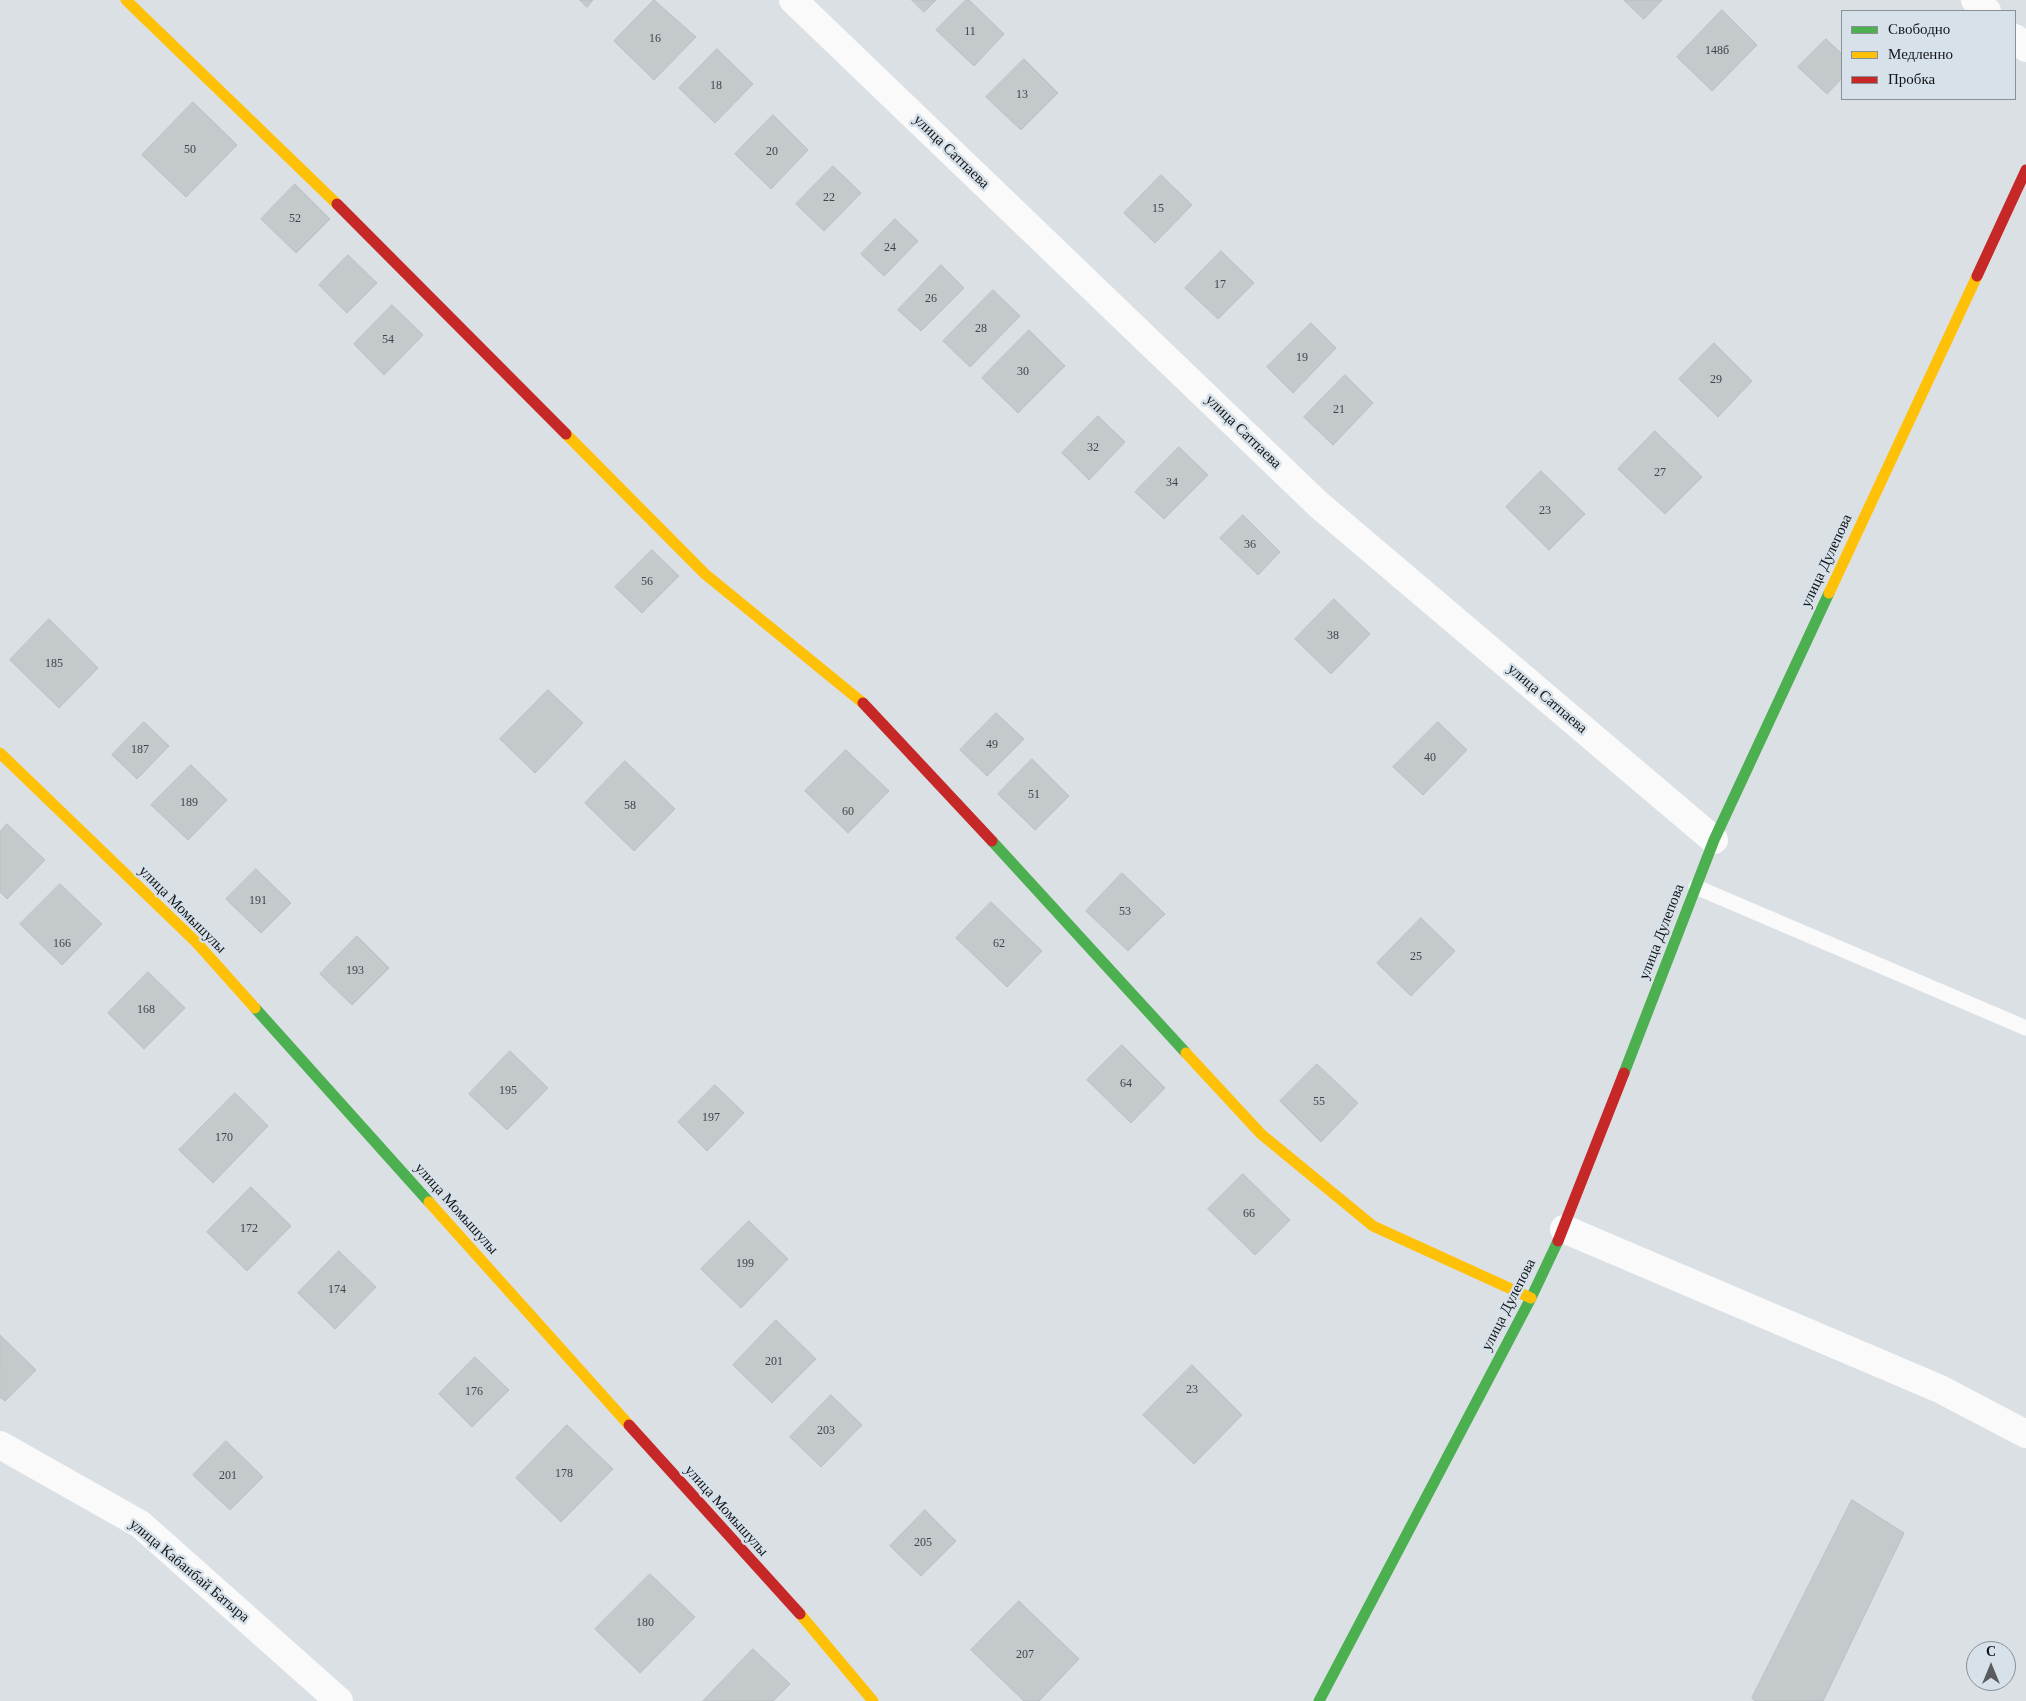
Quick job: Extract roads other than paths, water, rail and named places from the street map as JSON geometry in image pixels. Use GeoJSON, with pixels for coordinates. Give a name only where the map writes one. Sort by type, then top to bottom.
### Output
{"type":"FeatureCollection","features":[{"type":"Feature","properties":{"kind":"street"},"geometry":{"type":"LineString","coordinates":[[126,0],[322,189],[706,574],[872,710],[1261,1134],[1373,1226],[1531,1298]]}},
{"type":"Feature","properties":{"kind":"street","name":"улица Сатпаева"},"geometry":{"type":"LineString","coordinates":[[793,0],[1319,506],[1714,840]]}},
{"type":"Feature","properties":{"kind":"street"},"geometry":{"type":"LineString","coordinates":[[1975,0],[1986,10]]}},
{"type":"Feature","properties":{"kind":"street"},"geometry":{"type":"LineString","coordinates":[[2016,39],[2026,48]]}},
{"type":"Feature","properties":{"kind":"street","name":"улица Дулепова"},"geometry":{"type":"LineString","coordinates":[[1320,1701],[1531,1298],[1564,1229],[1714,840],[2026,170]]}},
{"type":"Feature","properties":{"kind":"street","name":"улица Момышулы"},"geometry":{"type":"LineString","coordinates":[[0,753],[196,942],[820,1637],[873,1701]]}},
{"type":"Feature","properties":{"kind":"street"},"geometry":{"type":"LineString","coordinates":[[1564,1229],[1940,1389],[2026,1434]]}},
{"type":"Feature","properties":{"kind":"street","name":"улица Кабанбай Батыра"},"geometry":{"type":"LineString","coordinates":[[0,1444],[140,1524],[339,1701]]}},
{"type":"Feature","properties":{"kind":"lane"},"geometry":{"type":"LineString","coordinates":[[1696,887],[2026,1028]]}}]}
